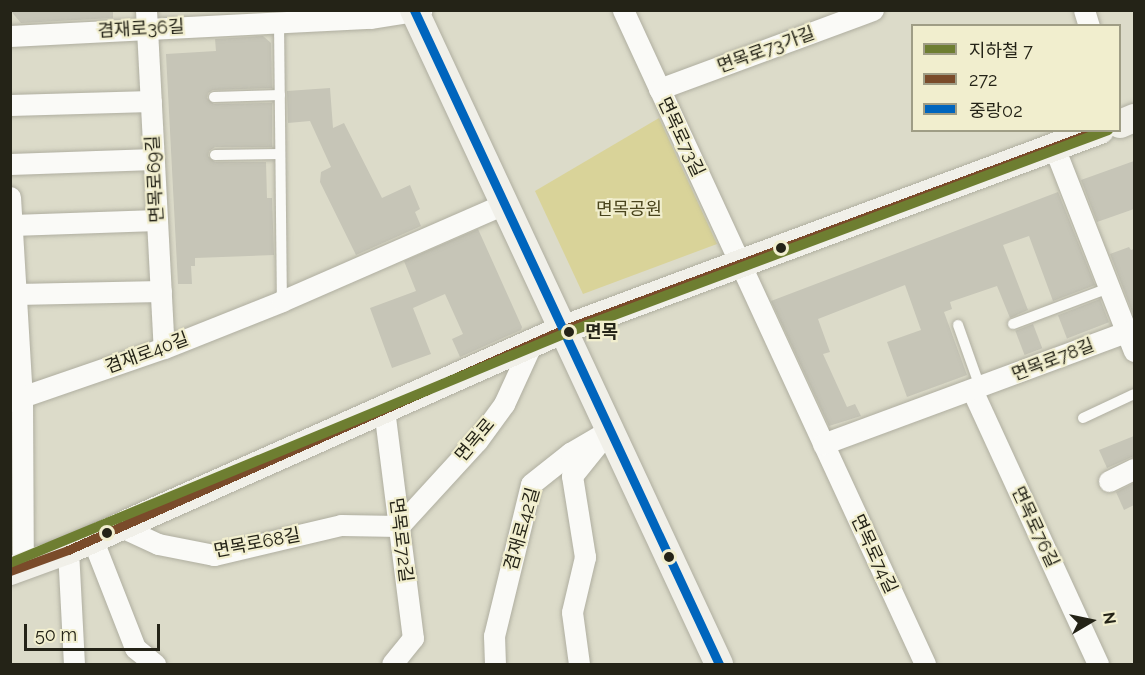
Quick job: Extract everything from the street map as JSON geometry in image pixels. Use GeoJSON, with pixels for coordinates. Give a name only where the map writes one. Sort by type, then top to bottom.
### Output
{"type":"FeatureCollection","features":[{"type":"Feature","properties":{"kind":"main road"},"geometry":{"type":"LineString","coordinates":[[417,11],[608,431],[719,664]]}},
{"type":"Feature","properties":{"kind":"main road"},"geometry":{"type":"LineString","coordinates":[[17,568],[80,544],[562,330],[1092,132]]}},
{"type":"Feature","properties":{"kind":"street","name":"면목로73길"},"geometry":{"type":"LineString","coordinates":[[623,10],[740,264]]}},
{"type":"Feature","properties":{"kind":"street","name":"면목로73가길"},"geometry":{"type":"LineString","coordinates":[[659,89],[873,10]]}},
{"type":"Feature","properties":{"kind":"street","name":"겸재로36길"},"geometry":{"type":"LineString","coordinates":[[10,36],[147,20],[279,22],[417,11]]}},
{"type":"Feature","properties":{"kind":"street","name":"면목로69길"},"geometry":{"type":"LineString","coordinates":[[147,20],[164,348]]}},
{"type":"Feature","properties":{"kind":"street"},"geometry":{"type":"LineString","coordinates":[[10,105],[151,101]]}},
{"type":"Feature","properties":{"kind":"street","name":"면목로78길"},"geometry":{"type":"LineString","coordinates":[[976,389],[1132,337],[1109,288],[1054,147]]}},
{"type":"Feature","properties":{"kind":"street"},"geometry":{"type":"LineString","coordinates":[[10,164],[154,159]]}},
{"type":"Feature","properties":{"kind":"street"},"geometry":{"type":"LineString","coordinates":[[10,197],[16,294],[17,568]]}},
{"type":"Feature","properties":{"kind":"street","name":"겸재로40길"},"geometry":{"type":"LineString","coordinates":[[16,400],[164,348],[282,301],[504,204]]}},
{"type":"Feature","properties":{"kind":"street"},"geometry":{"type":"LineString","coordinates":[[12,225],[157,220]]}},
{"type":"Feature","properties":{"kind":"street","name":"면목로74길"},"geometry":{"type":"LineString","coordinates":[[740,264],[925,664]]}},
{"type":"Feature","properties":{"kind":"street"},"geometry":{"type":"LineString","coordinates":[[16,294],[161,291]]}},
{"type":"Feature","properties":{"kind":"street","name":"면목로"},"geometry":{"type":"LineString","coordinates":[[399,526],[477,441],[504,404],[532,343]]}},
{"type":"Feature","properties":{"kind":"street"},"geometry":{"type":"LineString","coordinates":[[823,444],[976,389]]}},
{"type":"Feature","properties":{"kind":"street","name":"면목로76길"},"geometry":{"type":"LineString","coordinates":[[976,389],[1098,664]]}},
{"type":"Feature","properties":{"kind":"street","name":"면목로72길"},"geometry":{"type":"LineString","coordinates":[[384,409],[413,638],[392,664]]}},
{"type":"Feature","properties":{"kind":"street"},"geometry":{"type":"LineString","coordinates":[[579,664],[572,612],[585,557],[572,476],[608,431]]}},
{"type":"Feature","properties":{"kind":"street","name":"겸재로42길"},"geometry":{"type":"LineString","coordinates":[[495,664],[494,636],[531,484],[570,453],[608,431]]}},
{"type":"Feature","properties":{"kind":"street"},"geometry":{"type":"LineString","coordinates":[[1109,481],[1134,468]]}},
{"type":"Feature","properties":{"kind":"street","name":"면목로68길"},"geometry":{"type":"LineString","coordinates":[[119,526],[158,544],[213,555],[341,525],[399,526]]}},
{"type":"Feature","properties":{"kind":"street"},"geometry":{"type":"LineString","coordinates":[[74,664],[80,544]]}},
{"type":"Feature","properties":{"kind":"street"},"geometry":{"type":"LineString","coordinates":[[80,544],[135,648],[155,664]]}},
{"type":"Feature","properties":{"kind":"lane"},"geometry":{"type":"LineString","coordinates":[[279,22],[282,301]]}},
{"type":"Feature","properties":{"kind":"lane"},"geometry":{"type":"LineString","coordinates":[[214,98],[280,95]]}},
{"type":"Feature","properties":{"kind":"lane"},"geometry":{"type":"LineString","coordinates":[[214,155],[280,154]]}},
{"type":"Feature","properties":{"kind":"lane"},"geometry":{"type":"LineString","coordinates":[[1013,324],[1109,288]]}},
{"type":"Feature","properties":{"kind":"lane"},"geometry":{"type":"LineString","coordinates":[[958,325],[976,389]]}},
{"type":"Feature","properties":{"kind":"lane"},"geometry":{"type":"LineString","coordinates":[[1083,418],[1134,394]]}},
{"type":"Feature","properties":{"kind":"green space","name":"면목공원"},"geometry":{"type":"Polygon","coordinates":[[[659,118],[717,244],[583,294],[535,191],[659,118]]]}},
{"type":"Feature","properties":{"kind":"building"},"geometry":{"type":"Polygon","coordinates":[[[10,10],[113,10],[113,18],[21,23],[10,10]]]}},
{"type":"Feature","properties":{"kind":"building"},"geometry":{"type":"Polygon","coordinates":[[[263,36],[271,43],[272,88],[213,90],[208,93],[207,98],[214,104],[272,103],[272,147],[215,147],[209,151],[208,156],[215,162],[266,162],[267,198],[272,198],[274,255],[195,258],[195,266],[191,266],[192,284],[178,284],[166,54],[216,51],[215,39],[263,36]]]}},
{"type":"Feature","properties":{"kind":"building"},"geometry":{"type":"Polygon","coordinates":[[[330,88],[333,128],[344,123],[382,198],[410,185],[420,209],[415,212],[421,226],[356,255],[320,182],[321,172],[331,167],[310,121],[288,123],[287,91],[330,88]]]}},
{"type":"Feature","properties":{"kind":"building"},"geometry":{"type":"Polygon","coordinates":[[[1134,161],[1134,209],[1097,222],[1081,180],[1134,161]]]}},
{"type":"Feature","properties":{"kind":"building"},"geometry":{"type":"Polygon","coordinates":[[[1058,192],[1095,285],[1053,301],[1029,236],[1003,245],[1028,310],[1010,318],[997,286],[950,302],[952,309],[944,312],[967,375],[907,397],[887,342],[921,330],[905,285],[818,319],[830,352],[823,354],[847,407],[855,404],[861,416],[829,426],[771,301],[1058,192]]]}},
{"type":"Feature","properties":{"kind":"building"},"geometry":{"type":"Polygon","coordinates":[[[478,229],[522,327],[521,330],[460,357],[452,339],[463,334],[445,294],[413,308],[431,354],[392,368],[370,308],[416,291],[404,261],[478,229]]]}},
{"type":"Feature","properties":{"kind":"building"},"geometry":{"type":"Polygon","coordinates":[[[1129,247],[1131,250],[1134,249],[1133,314],[1110,254],[1129,247]]]}},
{"type":"Feature","properties":{"kind":"building"},"geometry":{"type":"Polygon","coordinates":[[[1100,299],[1109,322],[1067,338],[1058,315],[1100,299]]]}},
{"type":"Feature","properties":{"kind":"building"},"geometry":{"type":"Polygon","coordinates":[[[1033,324],[1042,348],[1025,355],[1015,331],[1033,324]]]}},
{"type":"Feature","properties":{"kind":"building"},"geometry":{"type":"Polygon","coordinates":[[[1134,436],[1134,456],[1107,468],[1099,450],[1134,436]]]}},
{"type":"Feature","properties":{"kind":"building"},"geometry":{"type":"Polygon","coordinates":[[[1134,483],[1134,505],[1124,510],[1116,492],[1134,483]]]}},
{"type":"Feature","properties":{"kind":"metro line","name":"7"},"geometry":{"type":"LineString","coordinates":[[10,563],[566,333],[1103,132]]}},
{"type":"Feature","properties":{"kind":"transit line","name":"중랑02"},"geometry":{"type":"LineString","coordinates":[[414,10],[719,664]]}},
{"type":"Feature","properties":{"kind":"transit line","name":"272"},"geometry":{"type":"LineString","coordinates":[[10,571],[68,550],[562,330],[1094,132]]}},
{"type":"Feature","properties":{"kind":"place","name":"면목"},"geometry":{"type":"Point","coordinates":[569,332]}}]}
